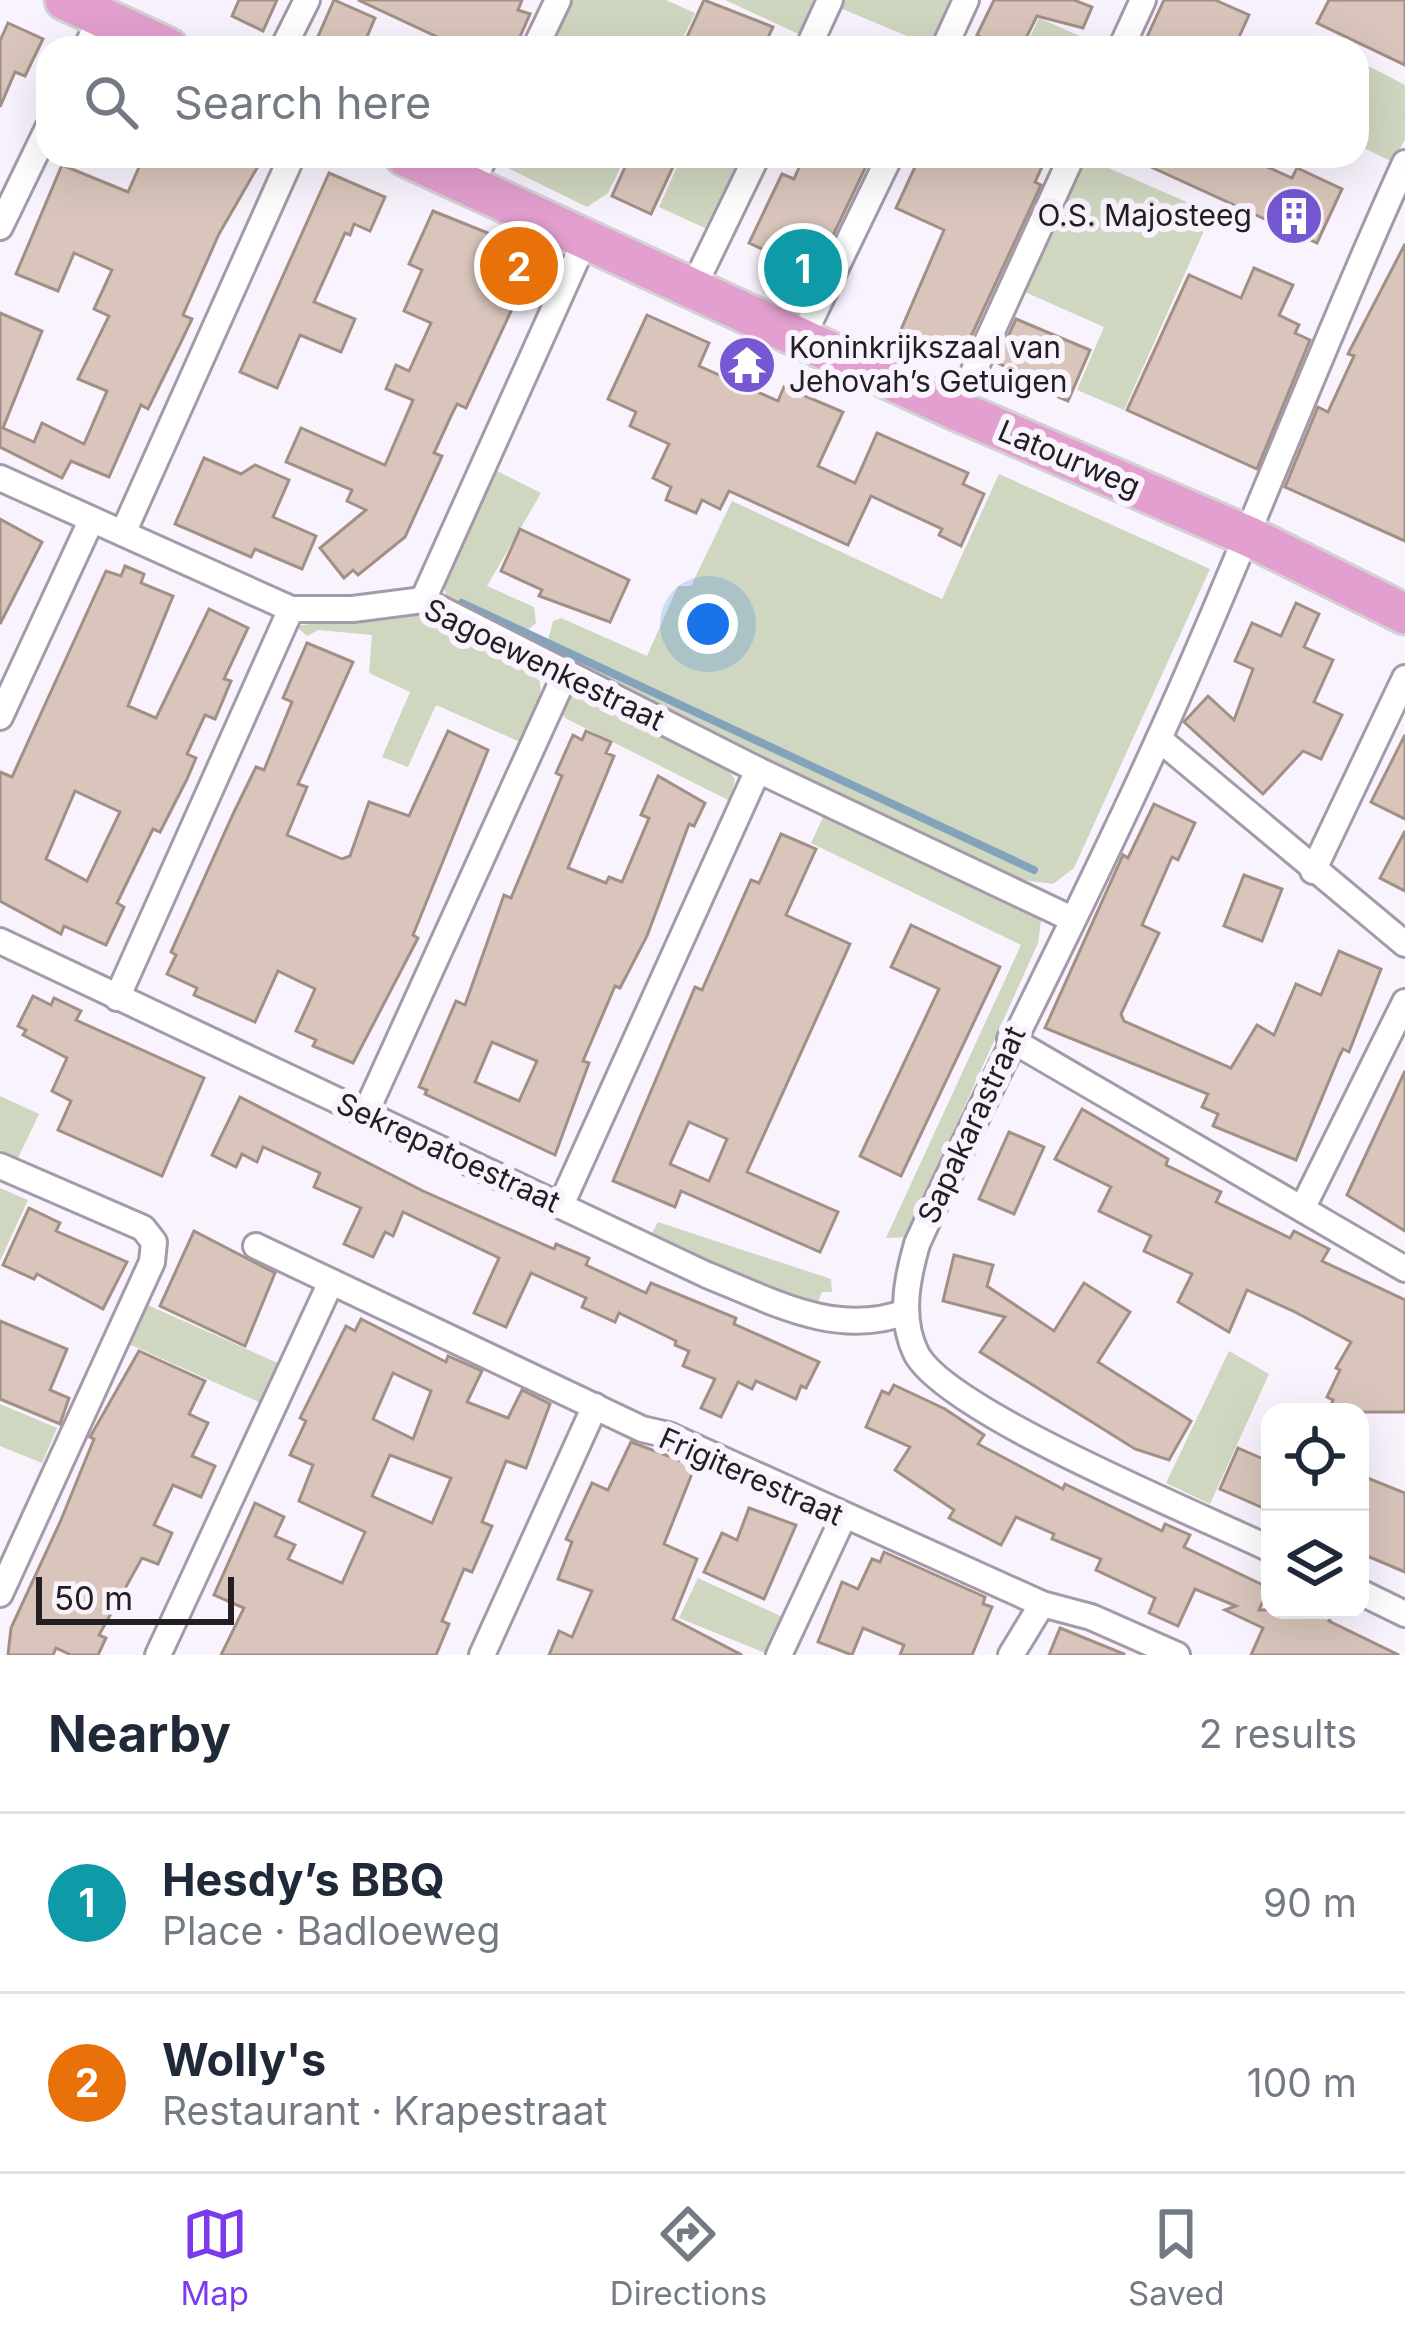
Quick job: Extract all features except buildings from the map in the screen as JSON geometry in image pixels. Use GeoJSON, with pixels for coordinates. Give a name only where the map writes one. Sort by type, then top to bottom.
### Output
{"type":"FeatureCollection","features":[{"type":"Feature","properties":{"kind":"main road"},"geometry":{"type":"LineString","coordinates":[[65,0],[94,32]]}},
{"type":"Feature","properties":{"kind":"main road","name":"Latourweg"},"geometry":{"type":"LineString","coordinates":[[478,171],[586,238],[956,410],[1250,536],[1405,614]]}},
{"type":"Feature","properties":{"kind":"street"},"geometry":{"type":"LineString","coordinates":[[289,36],[307,0]]}},
{"type":"Feature","properties":{"kind":"street"},"geometry":{"type":"LineString","coordinates":[[541,36],[558,0]]}},
{"type":"Feature","properties":{"kind":"street"},"geometry":{"type":"LineString","coordinates":[[814,36],[830,0]]}},
{"type":"Feature","properties":{"kind":"street"},"geometry":{"type":"LineString","coordinates":[[950,36],[966,0]]}},
{"type":"Feature","properties":{"kind":"street"},"geometry":{"type":"LineString","coordinates":[[1126,36],[1143,0]]}},
{"type":"Feature","properties":{"kind":"street"},"geometry":{"type":"LineString","coordinates":[[0,227],[36,153]]}},
{"type":"Feature","properties":{"kind":"street","name":"Sapakarastraat"},"geometry":{"type":"LineString","coordinates":[[905,1312],[917,1244],[1010,1039],[1159,739],[1250,536],[1405,163]]}},
{"type":"Feature","properties":{"kind":"street"},"geometry":{"type":"LineString","coordinates":[[123,532],[287,168]]}},
{"type":"Feature","properties":{"kind":"street"},"geometry":{"type":"LineString","coordinates":[[693,287],[752,168]]}},
{"type":"Feature","properties":{"kind":"street"},"geometry":{"type":"LineString","coordinates":[[802,338],[884,168]]}},
{"type":"Feature","properties":{"kind":"street"},"geometry":{"type":"LineString","coordinates":[[956,410],[1067,168]]}},
{"type":"Feature","properties":{"kind":"street"},"geometry":{"type":"LineString","coordinates":[[423,600],[586,238]]}},
{"type":"Feature","properties":{"kind":"street","name":"Sagoewenkestraat"},"geometry":{"type":"LineString","coordinates":[[0,478],[291,609],[353,609],[423,600],[758,770],[1072,920]]}},
{"type":"Feature","properties":{"kind":"street"},"geometry":{"type":"LineString","coordinates":[[0,717],[91,521]]}},
{"type":"Feature","properties":{"kind":"street"},"geometry":{"type":"LineString","coordinates":[[117,998],[291,609]]}},
{"type":"Feature","properties":{"kind":"street"},"geometry":{"type":"LineString","coordinates":[[365,1114],[566,675]]}},
{"type":"Feature","properties":{"kind":"street"},"geometry":{"type":"LineString","coordinates":[[1313,871],[1405,678]]}},
{"type":"Feature","properties":{"kind":"street"},"geometry":{"type":"LineString","coordinates":[[1159,739],[1405,944]]}},
{"type":"Feature","properties":{"kind":"street"},"geometry":{"type":"LineString","coordinates":[[561,1205],[758,770]]}},
{"type":"Feature","properties":{"kind":"street","name":"Sekrepatoestraat"},"geometry":{"type":"LineString","coordinates":[[0,941],[561,1205],[805,1314],[853,1324],[876,1323],[905,1312]]}},
{"type":"Feature","properties":{"kind":"street"},"geometry":{"type":"LineString","coordinates":[[1303,1208],[1405,1002]]}},
{"type":"Feature","properties":{"kind":"street"},"geometry":{"type":"LineString","coordinates":[[1010,1039],[1405,1269]]}},
{"type":"Feature","properties":{"kind":"street"},"geometry":{"type":"LineString","coordinates":[[0,1166],[142,1228],[154,1242],[152,1262],[0,1594]]}},
{"type":"Feature","properties":{"kind":"street","name":"Frigiterestraat"},"geometry":{"type":"LineString","coordinates":[[256,1246],[843,1518],[1042,1604],[1091,1617],[1177,1655]]}},
{"type":"Feature","properties":{"kind":"street"},"geometry":{"type":"LineString","coordinates":[[158,1655],[332,1282]]}},
{"type":"Feature","properties":{"kind":"street"},"geometry":{"type":"LineString","coordinates":[[905,1312],[916,1354],[944,1384],[1000,1418],[1261,1545]]}},
{"type":"Feature","properties":{"kind":"street"},"geometry":{"type":"LineString","coordinates":[[482,1655],[596,1406]]}},
{"type":"Feature","properties":{"kind":"street"},"geometry":{"type":"LineString","coordinates":[[779,1655],[843,1518]]}},
{"type":"Feature","properties":{"kind":"street"},"geometry":{"type":"LineString","coordinates":[[1369,1596],[1405,1614]]}},
{"type":"Feature","properties":{"kind":"street"},"geometry":{"type":"LineString","coordinates":[[1011,1655],[1042,1604]]}},
{"type":"Feature","properties":{"kind":"green space"},"geometry":{"type":"Polygon","coordinates":[[[564,0],[666,0],[695,13],[684,36],[547,36],[564,0]]]}},
{"type":"Feature","properties":{"kind":"green space"},"geometry":{"type":"Polygon","coordinates":[[[725,0],[820,0],[803,36],[725,0]]]}},
{"type":"Feature","properties":{"kind":"green space"},"geometry":{"type":"Polygon","coordinates":[[[838,0],[959,0],[942,36],[907,36],[835,6],[838,0]]]}},
{"type":"Feature","properties":{"kind":"green space"},"geometry":{"type":"Polygon","coordinates":[[[1039,18],[1080,36],[1031,36],[1039,18]]]}},
{"type":"Feature","properties":{"kind":"green space"},"geometry":{"type":"Polygon","coordinates":[[[1369,66],[1405,85],[1405,139],[1393,162],[1369,151],[1369,66]]]}},
{"type":"Feature","properties":{"kind":"green space"},"geometry":{"type":"Polygon","coordinates":[[[508,168],[620,168],[608,193],[587,207],[508,168]]]}},
{"type":"Feature","properties":{"kind":"green space"},"geometry":{"type":"Polygon","coordinates":[[[677,168],[740,168],[711,231],[659,207],[677,168]]]}},
{"type":"Feature","properties":{"kind":"green space"},"geometry":{"type":"Polygon","coordinates":[[[1075,168],[1109,168],[1212,213],[1124,410],[1077,390],[1104,327],[1018,289],[1075,168]]]}},
{"type":"Feature","properties":{"kind":"green space"},"geometry":{"type":"Polygon","coordinates":[[[497,471],[541,493],[487,586],[534,607],[536,623],[521,636],[448,601],[440,574],[488,472],[497,471]]]}},
{"type":"Feature","properties":{"kind":"green space"},"geometry":{"type":"Polygon","coordinates":[[[999,474],[1210,569],[1074,868],[1053,884],[1022,880],[764,764],[546,648],[553,621],[561,618],[647,656],[678,586],[691,586],[732,501],[942,599],[999,474]]]}},
{"type":"Feature","properties":{"kind":"green space"},"geometry":{"type":"Polygon","coordinates":[[[406,611],[432,616],[539,673],[541,695],[520,742],[436,705],[408,767],[382,757],[410,692],[369,673],[372,635],[318,630],[307,636],[296,626],[406,611]]]}},
{"type":"Feature","properties":{"kind":"green space"},"geometry":{"type":"Polygon","coordinates":[[[575,691],[724,763],[735,780],[730,801],[565,718],[559,708],[575,691]]]}},
{"type":"Feature","properties":{"kind":"green space"},"geometry":{"type":"Polygon","coordinates":[[[826,811],[1042,914],[1038,943],[906,1237],[886,1238],[1021,945],[811,843],[826,811]]]}},
{"type":"Feature","properties":{"kind":"green space"},"geometry":{"type":"Polygon","coordinates":[[[0,1096],[39,1114],[18,1158],[0,1150],[0,1096]]]}},
{"type":"Feature","properties":{"kind":"green space"},"geometry":{"type":"Polygon","coordinates":[[[0,1188],[28,1200],[0,1261],[0,1188]]]}},
{"type":"Feature","properties":{"kind":"green space"},"geometry":{"type":"Polygon","coordinates":[[[658,1222],[831,1279],[832,1292],[822,1292],[817,1304],[807,1304],[732,1276],[652,1233],[658,1222]]]}},
{"type":"Feature","properties":{"kind":"green space"},"geometry":{"type":"Polygon","coordinates":[[[139,1301],[280,1364],[261,1403],[122,1341],[139,1301]]]}},
{"type":"Feature","properties":{"kind":"green space"},"geometry":{"type":"Polygon","coordinates":[[[1229,1351],[1269,1374],[1210,1504],[1166,1483],[1229,1351]]]}},
{"type":"Feature","properties":{"kind":"green space"},"geometry":{"type":"Polygon","coordinates":[[[0,1404],[57,1428],[42,1463],[0,1446],[0,1404]]]}},
{"type":"Feature","properties":{"kind":"green space"},"geometry":{"type":"Polygon","coordinates":[[[698,1578],[787,1619],[770,1655],[679,1618],[698,1578]]]}},
{"type":"Feature","properties":{"kind":"waterway"},"geometry":{"type":"LineString","coordinates":[[462,603],[1034,870]]}},
{"type":"Feature","properties":{"kind":"place","name":"O.S. Majosteeg"},"geometry":{"type":"Point","coordinates":[1294,216]}},
{"type":"Feature","properties":{"kind":"place","name":"Wolly's"},"geometry":{"type":"Point","coordinates":[519,266]}},
{"type":"Feature","properties":{"kind":"place","name":"Hesdy’s BBQ"},"geometry":{"type":"Point","coordinates":[803,268]}},
{"type":"Feature","properties":{"kind":"place","name":"Koninkrijkszaal van Jehovah’s Getuigen"},"geometry":{"type":"Point","coordinates":[747,365]}}]}
